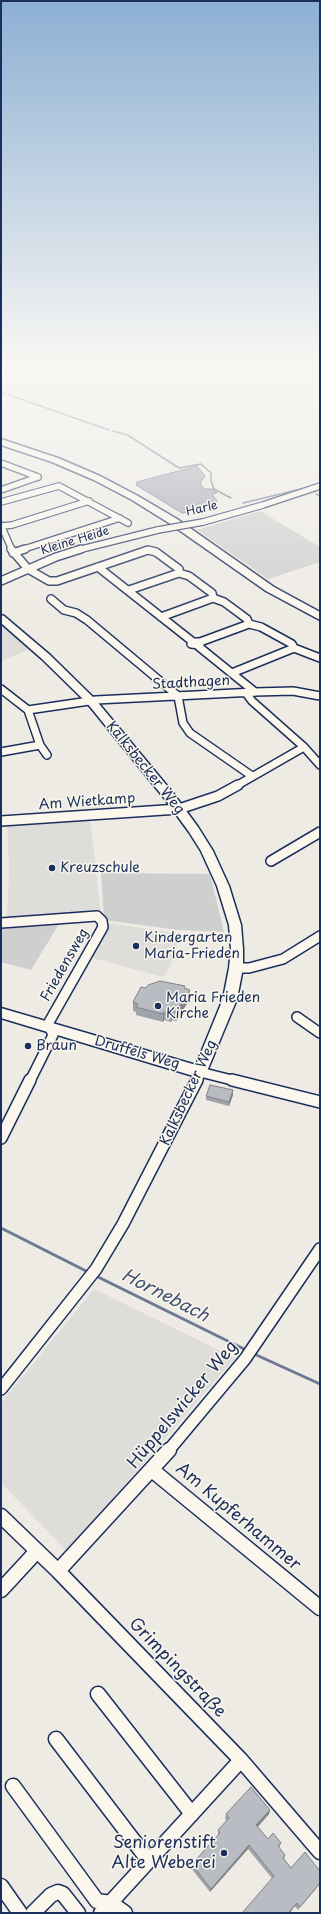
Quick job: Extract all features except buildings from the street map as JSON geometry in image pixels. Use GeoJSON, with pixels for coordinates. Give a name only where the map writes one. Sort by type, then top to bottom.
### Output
{"type":"FeatureCollection","features":[{"type":"Feature","properties":{"kind":"main road"},"geometry":{"type":"LineString","coordinates":[[28,451],[76,468],[136,498],[174,522],[270,589],[320,617]]}},
{"type":"Feature","properties":{"kind":"street"},"geometry":{"type":"LineString","coordinates":[[1,490],[38,477],[2,464]]}},
{"type":"Feature","properties":{"kind":"street"},"geometry":{"type":"LineString","coordinates":[[1,502],[59,486],[128,523]]}},
{"type":"Feature","properties":{"kind":"street","name":"Harle"},"geometry":{"type":"LineString","coordinates":[[158,530],[203,522],[263,505],[320,486]]}},
{"type":"Feature","properties":{"kind":"street"},"geometry":{"type":"LineString","coordinates":[[89,501],[12,525],[2,525],[12,553],[28,569],[53,582],[148,550],[156,552],[169,561],[179,569],[179,574]]}},
{"type":"Feature","properties":{"kind":"street"},"geometry":{"type":"LineString","coordinates":[[12,553],[120,518]]}},
{"type":"Feature","properties":{"kind":"street","name":"Kleine Heide"},"geometry":{"type":"LineString","coordinates":[[1,581],[28,569],[82,549],[158,530]]}},
{"type":"Feature","properties":{"kind":"street"},"geometry":{"type":"LineString","coordinates":[[98,567],[197,643],[255,692]]}},
{"type":"Feature","properties":{"kind":"street"},"geometry":{"type":"LineString","coordinates":[[129,590],[179,574],[189,576],[212,593],[213,598]]}},
{"type":"Feature","properties":{"kind":"street"},"geometry":{"type":"LineString","coordinates":[[162,617],[213,598],[224,602],[247,619],[249,624]]}},
{"type":"Feature","properties":{"kind":"street"},"geometry":{"type":"LineString","coordinates":[[52,599],[64,610],[76,613],[87,620],[178,696],[183,723],[190,732],[252,776]]}},
{"type":"Feature","properties":{"kind":"street","name":"Kalksbecker Weg"},"geometry":{"type":"LineString","coordinates":[[1,618],[46,657],[91,701],[179,809],[207,851],[223,886],[236,934],[236,968],[228,1005],[200,1072],[199,1078],[155,1164],[123,1224],[87,1282],[1,1389]]}},
{"type":"Feature","properties":{"kind":"street"},"geometry":{"type":"LineString","coordinates":[[197,643],[249,624],[261,627],[292,644],[294,648],[320,658]]}},
{"type":"Feature","properties":{"kind":"street"},"geometry":{"type":"LineString","coordinates":[[232,673],[294,648]]}},
{"type":"Feature","properties":{"kind":"street"},"geometry":{"type":"LineString","coordinates":[[1,689],[13,700],[28,710],[40,745],[47,756]]}},
{"type":"Feature","properties":{"kind":"street","name":"Stadthagen"},"geometry":{"type":"LineString","coordinates":[[28,710],[91,701],[255,692],[293,691],[320,696]]}},
{"type":"Feature","properties":{"kind":"street"},"geometry":{"type":"LineString","coordinates":[[246,693],[252,701],[304,747],[320,765]]}},
{"type":"Feature","properties":{"kind":"street"},"geometry":{"type":"LineString","coordinates":[[1,752],[40,745]]}},
{"type":"Feature","properties":{"kind":"street","name":"Am Wietkamp"},"geometry":{"type":"LineString","coordinates":[[1,821],[179,809],[201,803],[218,796],[304,747]]}},
{"type":"Feature","properties":{"kind":"street"},"geometry":{"type":"LineString","coordinates":[[271,861],[320,832]]}},
{"type":"Feature","properties":{"kind":"street","name":"Friedensweg"},"geometry":{"type":"LineString","coordinates":[[1,923],[97,916],[102,921],[103,926],[48,1024],[51,1028]]}},
{"type":"Feature","properties":{"kind":"street"},"geometry":{"type":"LineString","coordinates":[[236,968],[249,968],[283,959],[320,936]]}},
{"type":"Feature","properties":{"kind":"street","name":"Druffels Weg"},"geometry":{"type":"LineString","coordinates":[[1,1013],[200,1072],[320,1102]]}},
{"type":"Feature","properties":{"kind":"street"},"geometry":{"type":"LineString","coordinates":[[297,1017],[320,1033]]}},
{"type":"Feature","properties":{"kind":"street"},"geometry":{"type":"LineString","coordinates":[[1,1138],[54,1035],[51,1028]]}},
{"type":"Feature","properties":{"kind":"street","name":"Hüppelswicker Weg"},"geometry":{"type":"LineString","coordinates":[[58,1571],[152,1470],[246,1357],[320,1249]]}},
{"type":"Feature","properties":{"kind":"street","name":"Am Kupferhammer"},"geometry":{"type":"LineString","coordinates":[[152,1470],[320,1608]]}},
{"type":"Feature","properties":{"kind":"street","name":"Grimpingstraße"},"geometry":{"type":"LineString","coordinates":[[1,1516],[58,1571],[241,1760],[320,1852]]}},
{"type":"Feature","properties":{"kind":"street"},"geometry":{"type":"LineString","coordinates":[[1,1590],[37,1551]]}},
{"type":"Feature","properties":{"kind":"street"},"geometry":{"type":"LineString","coordinates":[[98,1694],[192,1814]]}},
{"type":"Feature","properties":{"kind":"street"},"geometry":{"type":"LineString","coordinates":[[56,1739],[149,1861]]}},
{"type":"Feature","properties":{"kind":"street"},"geometry":{"type":"LineString","coordinates":[[106,1908],[241,1760]]}},
{"type":"Feature","properties":{"kind":"street"},"geometry":{"type":"LineString","coordinates":[[13,1786],[97,1901],[106,1908],[125,1913]]}},
{"type":"Feature","properties":{"kind":"street"},"geometry":{"type":"LineString","coordinates":[[1,1886],[20,1913]]}},
{"type":"Feature","properties":{"kind":"street"},"geometry":{"type":"LineString","coordinates":[[33,1913],[51,1894],[58,1892],[63,1894],[78,1913]]}},
{"type":"Feature","properties":{"kind":"shaded area"},"geometry":{"type":"Polygon","coordinates":[[[197,466],[205,476],[200,483],[204,489],[214,489],[217,493],[212,494],[217,501],[216,503],[200,510],[182,513],[136,485],[137,482],[197,466]]]}},
{"type":"Feature","properties":{"kind":"shaded area"},"geometry":{"type":"Polygon","coordinates":[[[260,511],[320,547],[320,562],[268,579],[197,530],[260,511]]]}},
{"type":"Feature","properties":{"kind":"shaded area"},"geometry":{"type":"Polygon","coordinates":[[[1,624],[30,649],[1,661],[1,624]]]}},
{"type":"Feature","properties":{"kind":"shaded area","name":"Kreuzschule"},"geometry":{"type":"Polygon","coordinates":[[[90,817],[101,915],[7,920],[9,870],[7,821],[90,817]]]}},
{"type":"Feature","properties":{"kind":"shaded area"},"geometry":{"type":"Polygon","coordinates":[[[101,873],[210,874],[224,932],[179,930],[104,920],[101,873]]]}},
{"type":"Feature","properties":{"kind":"shaded area"},"geometry":{"type":"Polygon","coordinates":[[[62,919],[31,970],[1,962],[1,924],[62,919]]]}},
{"type":"Feature","properties":{"kind":"shaded area","name":"Kindergarten Maria-Frieden"},"geometry":{"type":"Polygon","coordinates":[[[110,923],[180,934],[170,967],[163,977],[89,957],[106,927],[110,923]]]}},
{"type":"Feature","properties":{"kind":"shaded area"},"geometry":{"type":"Polygon","coordinates":[[[94,1289],[235,1358],[67,1551],[1,1483],[1,1403],[94,1289]]]}},
{"type":"Feature","properties":{"kind":"waterway"},"geometry":{"type":"LineString","coordinates":[[153,451],[179,468],[201,464],[211,473],[211,481],[214,489],[231,498]]}},
{"type":"Feature","properties":{"kind":"waterway"},"geometry":{"type":"LineString","coordinates":[[243,503],[305,488]]}},
{"type":"Feature","properties":{"kind":"waterway"},"geometry":{"type":"LineString","coordinates":[[316,494],[320,496]]}},
{"type":"Feature","properties":{"kind":"waterway","name":"Hornebach"},"geometry":{"type":"LineString","coordinates":[[1,1228],[90,1273]]}},
{"type":"Feature","properties":{"kind":"waterway","name":"Hornebach"},"geometry":{"type":"LineString","coordinates":[[94,1275],[248,1351]]}},
{"type":"Feature","properties":{"kind":"waterway","name":"Hornebach"},"geometry":{"type":"LineString","coordinates":[[252,1353],[320,1384]]}},
{"type":"Feature","properties":{"kind":"place","name":"Kreuzschule"},"geometry":{"type":"Point","coordinates":[52,868]}},
{"type":"Feature","properties":{"kind":"place","name":"Kindergarten Maria-Frieden"},"geometry":{"type":"Point","coordinates":[136,946]}},
{"type":"Feature","properties":{"kind":"place","name":"Maria Frieden Kirche"},"geometry":{"type":"Point","coordinates":[158,1006]}},
{"type":"Feature","properties":{"kind":"place","name":"Braun"},"geometry":{"type":"Point","coordinates":[28,1046]}},
{"type":"Feature","properties":{"kind":"place","name":"Seniorenstift Alte Weberei"},"geometry":{"type":"Point","coordinates":[224,1853]}}]}
